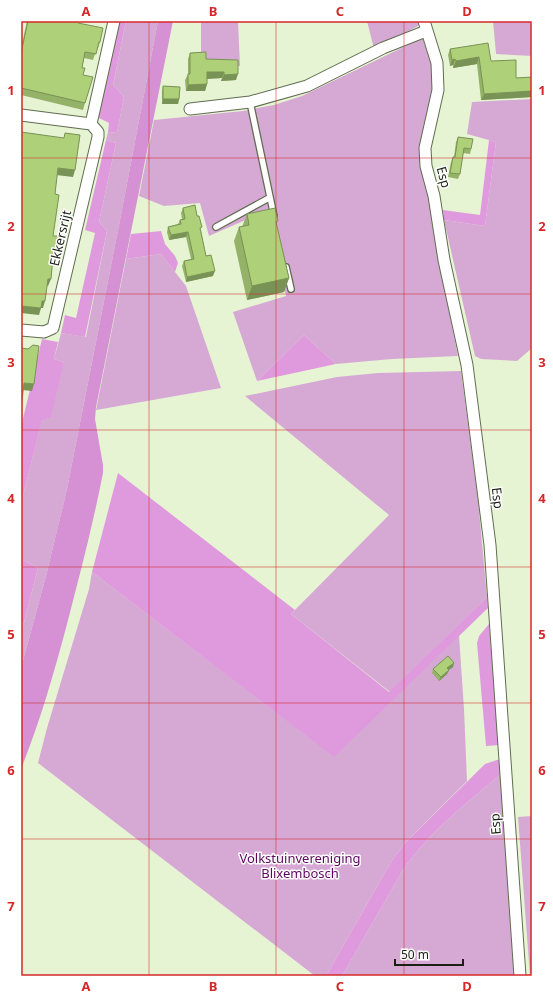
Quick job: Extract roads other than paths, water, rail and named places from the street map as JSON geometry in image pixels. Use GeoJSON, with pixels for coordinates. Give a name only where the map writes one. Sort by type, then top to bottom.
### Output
{"type":"FeatureCollection","features":[{"type":"Feature","properties":{"kind":"street"},"geometry":{"type":"LineString","coordinates":[[21,115],[91,124],[114,21]]}},
{"type":"Feature","properties":{"kind":"street","name":"Esp"},"geometry":{"type":"LineString","coordinates":[[190,109],[250,102],[307,86],[425,26],[437,63],[438,90],[425,148],[426,166],[434,196],[444,260],[467,365],[490,545],[520,976]]}},
{"type":"Feature","properties":{"kind":"street","name":"Ekkersrijt"},"geometry":{"type":"LineString","coordinates":[[21,330],[44,332],[53,328],[98,137],[98,132],[91,124]]}},
{"type":"Feature","properties":{"kind":"lane"},"geometry":{"type":"LineString","coordinates":[[250,102],[269,198],[275,220]]}},
{"type":"Feature","properties":{"kind":"lane"},"geometry":{"type":"LineString","coordinates":[[216,227],[269,198]]}},
{"type":"Feature","properties":{"kind":"lane"},"geometry":{"type":"LineString","coordinates":[[284,258],[291,289]]}},
{"type":"Feature","properties":{"kind":"park label","name":"Volkstuinvereniging Blixembosch"},"geometry":{"type":"Point","coordinates":[300,866]}}]}
